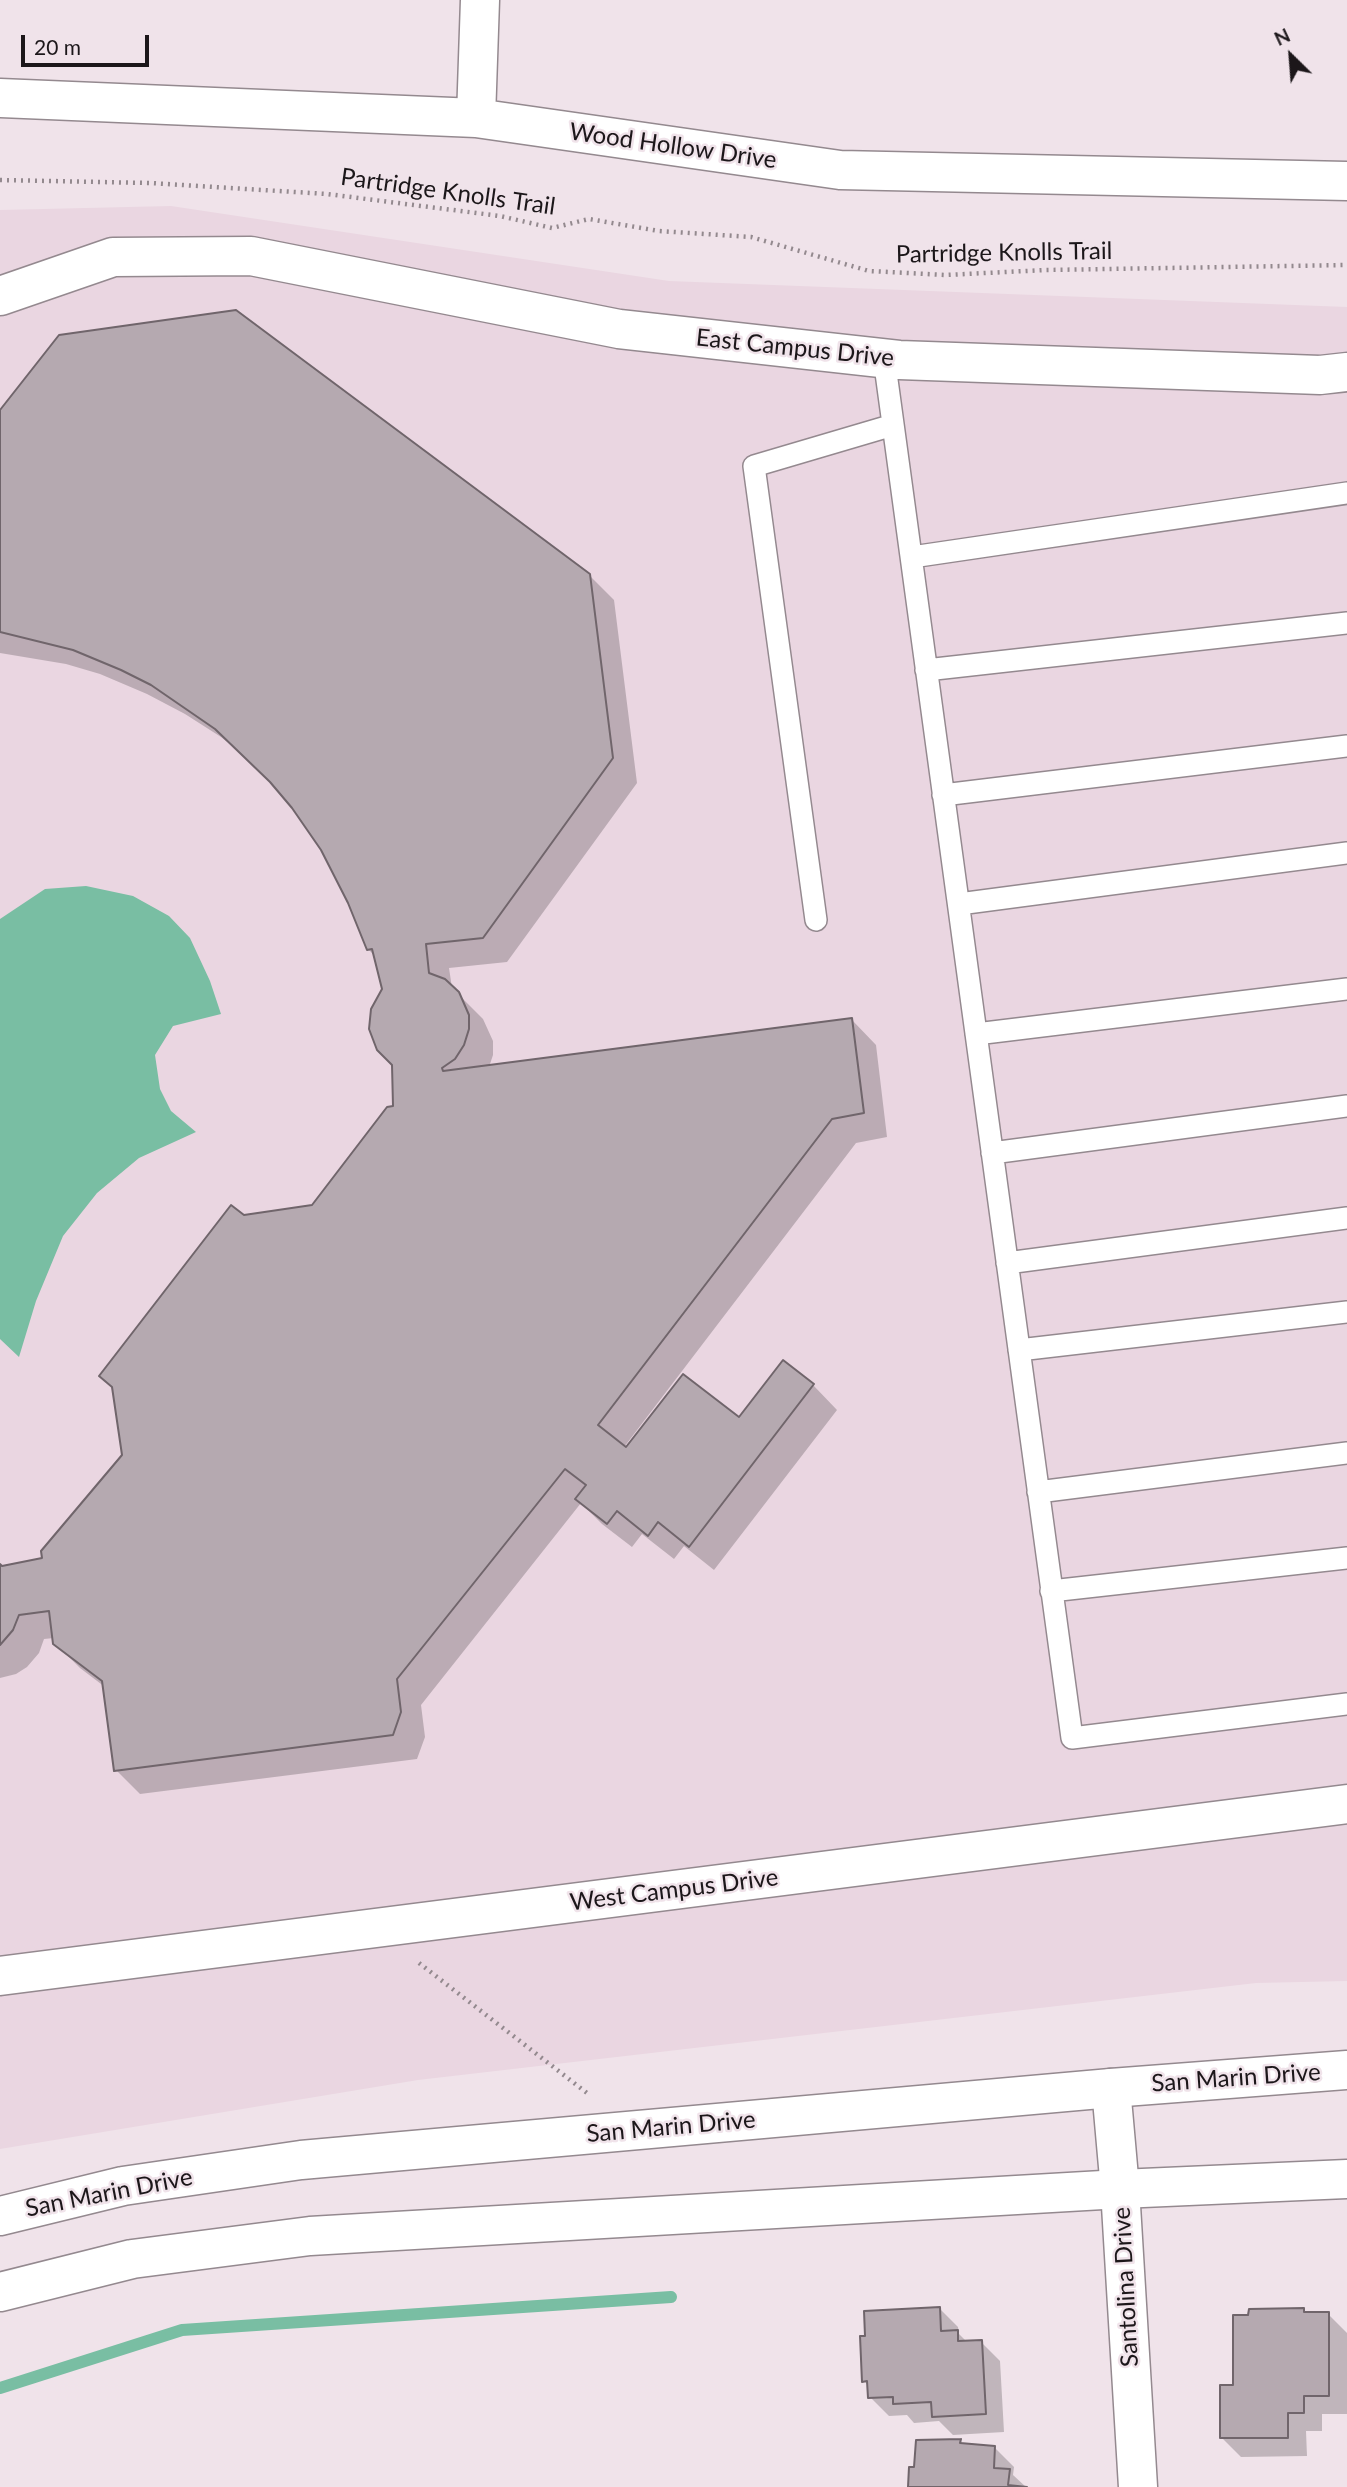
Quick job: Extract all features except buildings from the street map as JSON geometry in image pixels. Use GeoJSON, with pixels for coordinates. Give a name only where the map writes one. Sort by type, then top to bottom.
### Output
{"type":"FeatureCollection","features":[{"type":"Feature","properties":{"kind":"street"},"geometry":{"type":"LineString","coordinates":[[476,118],[480,0]]}},
{"type":"Feature","properties":{"kind":"street","name":"Wood Hollow Drive"},"geometry":{"type":"LineString","coordinates":[[0,98],[476,118],[840,170],[1347,181]]}},
{"type":"Feature","properties":{"kind":"street","name":"East Campus Drive"},"geometry":{"type":"LineString","coordinates":[[0,296],[113,257],[251,256],[619,329],[884,358],[1320,375],[1347,372]]}},
{"type":"Feature","properties":{"kind":"street","name":"West Campus Drive"},"geometry":{"type":"LineString","coordinates":[[0,1976],[1347,1804]]}},
{"type":"Feature","properties":{"kind":"street","name":"San Marin Drive"},"geometry":{"type":"LineString","coordinates":[[0,2216],[123,2186],[301,2160],[1111,2088],[1347,2070]]}},
{"type":"Feature","properties":{"kind":"street","name":"Santolina Drive"},"geometry":{"type":"LineString","coordinates":[[1111,2088],[1120,2189],[1138,2487]]}},
{"type":"Feature","properties":{"kind":"street"},"geometry":{"type":"LineString","coordinates":[[0,2292],[132,2259],[310,2236],[1120,2189],[1347,2179]]}},
{"type":"Feature","properties":{"kind":"lane"},"geometry":{"type":"LineString","coordinates":[[884,358],[1072,1738],[1347,1704]]}},
{"type":"Feature","properties":{"kind":"lane"},"geometry":{"type":"LineString","coordinates":[[816,920],[754,466],[893,425]]}},
{"type":"Feature","properties":{"kind":"lane"},"geometry":{"type":"LineString","coordinates":[[912,557],[1347,494]]}},
{"type":"Feature","properties":{"kind":"lane"},"geometry":{"type":"LineString","coordinates":[[926,670],[1347,623]]}},
{"type":"Feature","properties":{"kind":"lane"},"geometry":{"type":"LineString","coordinates":[[943,796],[1347,746]]}},
{"type":"Feature","properties":{"kind":"lane"},"geometry":{"type":"LineString","coordinates":[[958,904],[1347,853]]}},
{"type":"Feature","properties":{"kind":"lane"},"geometry":{"type":"LineString","coordinates":[[976,1034],[1347,989]]}},
{"type":"Feature","properties":{"kind":"lane"},"geometry":{"type":"LineString","coordinates":[[992,1153],[1347,1106]]}},
{"type":"Feature","properties":{"kind":"lane"},"geometry":{"type":"LineString","coordinates":[[1007,1263],[1347,1218]]}},
{"type":"Feature","properties":{"kind":"lane"},"geometry":{"type":"LineString","coordinates":[[1019,1350],[1347,1312]]}},
{"type":"Feature","properties":{"kind":"lane"},"geometry":{"type":"LineString","coordinates":[[1038,1492],[1347,1453]]}},
{"type":"Feature","properties":{"kind":"lane"},"geometry":{"type":"LineString","coordinates":[[1051,1591],[1347,1558]]}},
{"type":"Feature","properties":{"kind":"path","name":"Partridge Knolls Trail"},"geometry":{"type":"LineString","coordinates":[[0,180],[150,183],[327,194],[500,216],[552,228],[589,219],[659,231],[751,237],[869,271],[946,275],[1046,270],[1347,265]]}},
{"type":"Feature","properties":{"kind":"path"},"geometry":{"type":"LineString","coordinates":[[374,1928],[635,2130]]}},
{"type":"Feature","properties":{"kind":"shaded area"},"geometry":{"type":"Polygon","coordinates":[[[171,206],[669,281],[1347,307],[1347,1981],[1256,1983],[418,2080],[0,2149],[0,210],[171,206]]]}},
{"type":"Feature","properties":{"kind":"shaded area"},"geometry":{"type":"Polygon","coordinates":[[[86,886],[133,896],[169,916],[190,938],[210,981],[221,1014],[173,1026],[155,1055],[160,1089],[171,1111],[196,1132],[139,1158],[97,1193],[63,1236],[36,1301],[19,1357],[0,1339],[0,919],[45,889],[86,886]]]}},
{"type":"Feature","properties":{"kind":"waterway"},"geometry":{"type":"LineString","coordinates":[[0,2388],[182,2330],[671,2297]]}}]}
